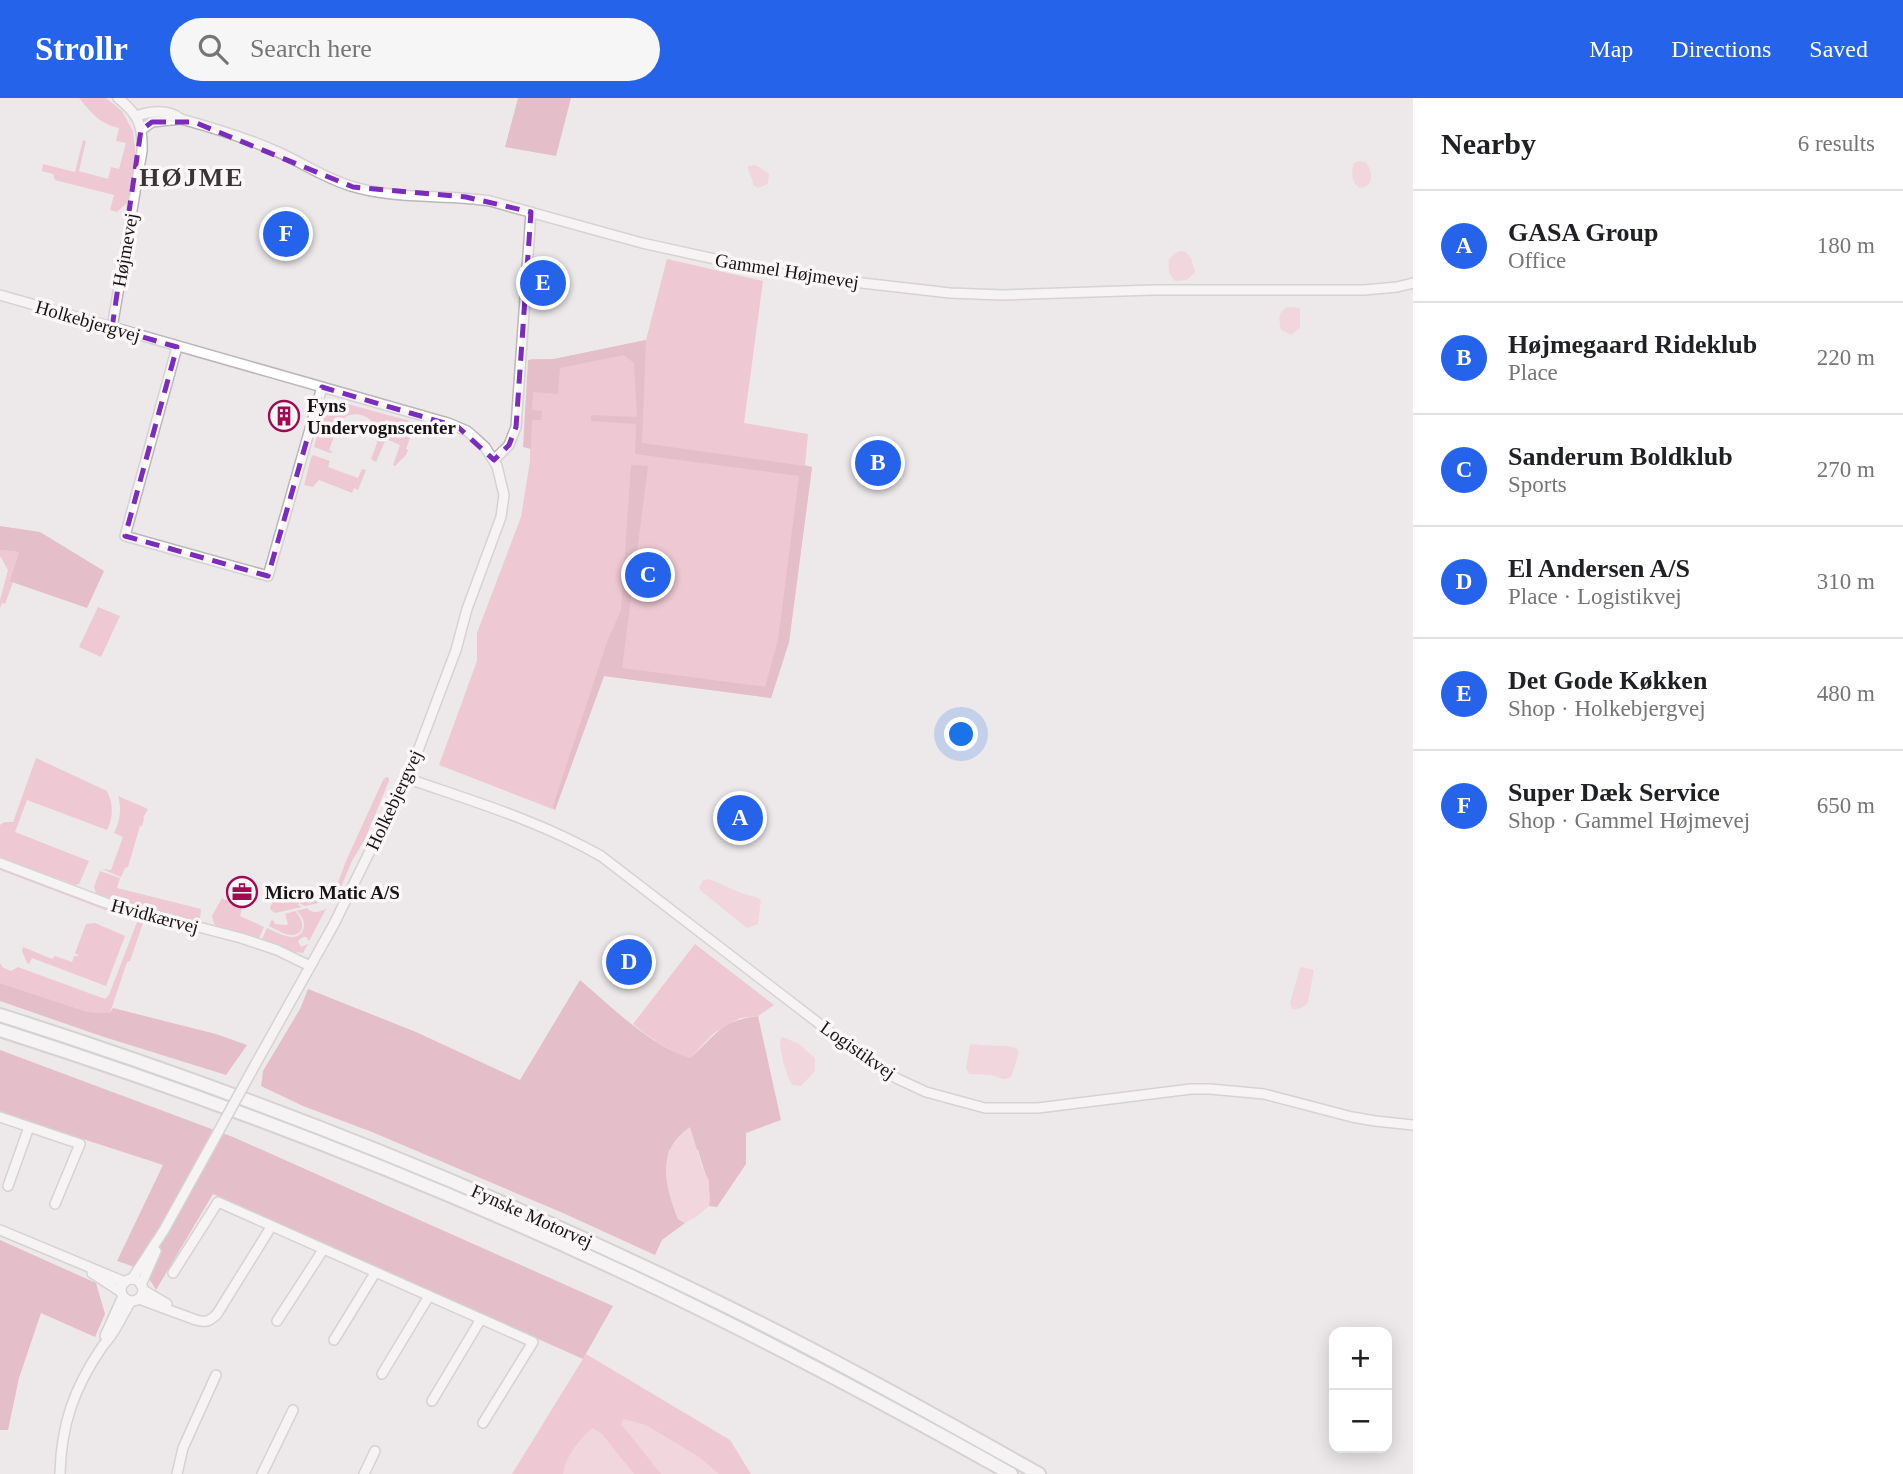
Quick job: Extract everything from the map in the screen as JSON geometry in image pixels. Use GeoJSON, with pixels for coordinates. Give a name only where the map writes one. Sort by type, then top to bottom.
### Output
{"type":"FeatureCollection","features":[{"type":"Feature","properties":{"kind":"highway","name":"Fynske Motorvej"},"geometry":{"type":"LineString","coordinates":[[0,1015],[305,1122],[542,1220],[823,1355],[1039,1474]]}},
{"type":"Feature","properties":{"kind":"highway","name":"Fynske Motorvej"},"geometry":{"type":"LineString","coordinates":[[0,1030],[154,1081],[299,1135],[537,1233],[817,1367],[1011,1474]]}},
{"type":"Feature","properties":{"kind":"street","name":"Højmevej"},"geometry":{"type":"LineString","coordinates":[[112,328],[143,136],[136,116],[118,98]]}},
{"type":"Feature","properties":{"kind":"street","name":"Gammel Højmevej"},"geometry":{"type":"LineString","coordinates":[[136,116],[147,112],[173,113],[181,119],[243,138],[279,153],[321,176],[353,187],[379,192],[466,197],[642,243],[783,274],[950,293],[1002,295],[1153,290],[1364,290],[1413,283]]}},
{"type":"Feature","properties":{"kind":"street","name":"Gammel Højmevej"},"geometry":{"type":"LineString","coordinates":[[141,130],[152,122],[181,119]]}},
{"type":"Feature","properties":{"kind":"street"},"geometry":{"type":"LineString","coordinates":[[494,460],[509,445],[516,427],[531,212]]}},
{"type":"Feature","properties":{"kind":"street","name":"Holkebjergvej"},"geometry":{"type":"LineString","coordinates":[[0,295],[458,426],[480,441],[494,460],[504,489],[501,517],[467,609],[453,659],[406,778],[359,875],[164,1230],[133,1294],[76,1393],[62,1441],[60,1474]]}},
{"type":"Feature","properties":{"kind":"street"},"geometry":{"type":"LineString","coordinates":[[177,347],[125,536],[268,576],[322,387]]}},
{"type":"Feature","properties":{"kind":"street","name":"Logistikvej"},"geometry":{"type":"LineString","coordinates":[[406,778],[544,828],[601,856],[873,1065],[926,1092],[985,1108],[1020,1109],[1191,1089],[1227,1089],[1264,1094],[1375,1121],[1413,1125]]}},
{"type":"Feature","properties":{"kind":"street","name":"Hvidkærvej"},"geometry":{"type":"LineString","coordinates":[[0,863],[106,903],[241,938],[310,966]]}},
{"type":"Feature","properties":{"kind":"street"},"geometry":{"type":"LineString","coordinates":[[0,1117],[80,1144],[55,1204]]}},
{"type":"Feature","properties":{"kind":"street"},"geometry":{"type":"LineString","coordinates":[[8,1186],[29,1127]]}},
{"type":"Feature","properties":{"kind":"street"},"geometry":{"type":"LineString","coordinates":[[173,1273],[218,1202],[533,1342],[483,1423]]}},
{"type":"Feature","properties":{"kind":"street"},"geometry":{"type":"LineString","coordinates":[[73,1261],[133,1294],[203,1322],[217,1314],[271,1227]]}},
{"type":"Feature","properties":{"kind":"street"},"geometry":{"type":"LineString","coordinates":[[0,1230],[129,1281],[133,1294]]}},
{"type":"Feature","properties":{"kind":"street","name":"Holkebjergvej"},"geometry":{"type":"LineString","coordinates":[[133,1294],[122,1287],[164,1230]]}},
{"type":"Feature","properties":{"kind":"street"},"geometry":{"type":"LineString","coordinates":[[277,1321],[323,1250]]}},
{"type":"Feature","properties":{"kind":"street"},"geometry":{"type":"LineString","coordinates":[[334,1340],[375,1273]]}},
{"type":"Feature","properties":{"kind":"street"},"geometry":{"type":"LineString","coordinates":[[382,1374],[429,1296]]}},
{"type":"Feature","properties":{"kind":"street"},"geometry":{"type":"LineString","coordinates":[[432,1401],[481,1319]]}},
{"type":"Feature","properties":{"kind":"street"},"geometry":{"type":"LineString","coordinates":[[177,1474],[183,1448],[216,1376]]}},
{"type":"Feature","properties":{"kind":"street"},"geometry":{"type":"LineString","coordinates":[[262,1474],[293,1410]]}},
{"type":"Feature","properties":{"kind":"street"},"geometry":{"type":"LineString","coordinates":[[364,1474],[375,1451]]}},
{"type":"Feature","properties":{"kind":"highlighted area"},"geometry":{"type":"Polygon","coordinates":[[[152,122],[194,122],[353,187],[466,197],[531,212],[516,427],[509,445],[494,460],[458,427],[322,387],[268,576],[125,536],[177,347],[112,328],[141,130],[152,122]]]}},
{"type":"Feature","properties":{"kind":"shaded area"},"geometry":{"type":"Polygon","coordinates":[[[79,98],[106,98],[122,111],[133,131],[136,157],[128,202],[117,212],[110,210],[114,195],[55,180],[53,174],[42,171],[43,164],[75,172],[83,140],[86,141],[79,171],[108,179],[111,167],[119,169],[126,143],[116,141],[119,128],[101,120],[79,98]]]}},
{"type":"Feature","properties":{"kind":"shaded area"},"geometry":{"type":"Polygon","coordinates":[[[518,98],[571,98],[556,156],[505,147],[518,98]]]}},
{"type":"Feature","properties":{"kind":"shaded area"},"geometry":{"type":"Polygon","coordinates":[[[1366,162],[1371,178],[1368,185],[1359,188],[1354,183],[1352,173],[1354,163],[1366,162]]]}},
{"type":"Feature","properties":{"kind":"shaded area"},"geometry":{"type":"Polygon","coordinates":[[[756,165],[769,174],[768,184],[758,188],[753,185],[748,168],[756,165]]]}},
{"type":"Feature","properties":{"kind":"shaded area"},"geometry":{"type":"Polygon","coordinates":[[[1180,251],[1186,252],[1191,259],[1195,272],[1187,280],[1175,281],[1169,271],[1169,259],[1180,251]]]}},
{"type":"Feature","properties":{"kind":"shaded area"},"geometry":{"type":"Polygon","coordinates":[[[667,259],[763,281],[744,423],[808,434],[805,465],[812,467],[789,642],[771,698],[604,676],[555,810],[439,765],[477,661],[477,633],[521,517],[530,461],[530,359],[554,359],[646,340],[667,259]]]}},
{"type":"Feature","properties":{"kind":"shaded area"},"geometry":{"type":"Polygon","coordinates":[[[1288,307],[1300,308],[1300,328],[1291,335],[1281,330],[1280,322],[1280,314],[1288,307]]]}},
{"type":"Feature","properties":{"kind":"shaded area"},"geometry":{"type":"Polygon","coordinates":[[[646,340],[642,443],[812,467],[789,642],[771,698],[604,676],[555,810],[553,806],[607,642],[621,610],[631,465],[648,466],[622,668],[765,687],[778,640],[799,476],[635,454],[636,424],[591,421],[591,415],[637,417],[634,363],[624,355],[560,368],[558,394],[533,392],[532,410],[542,411],[541,420],[532,420],[531,449],[523,447],[528,360],[554,359],[646,340]]]}},
{"type":"Feature","properties":{"kind":"shaded area"},"geometry":{"type":"Polygon","coordinates":[[[333,400],[414,422],[416,432],[411,435],[406,455],[393,465],[400,445],[386,439],[376,462],[371,459],[378,432],[366,417],[354,414],[343,419],[338,426],[329,450],[333,452],[314,447],[326,403],[333,400]]]}},
{"type":"Feature","properties":{"kind":"shaded area"},"geometry":{"type":"Polygon","coordinates":[[[313,455],[330,461],[328,467],[358,478],[362,469],[366,470],[358,490],[354,488],[352,493],[319,480],[313,487],[304,485],[313,455]]]}},
{"type":"Feature","properties":{"kind":"shaded area"},"geometry":{"type":"Polygon","coordinates":[[[0,526],[40,532],[104,571],[87,608],[9,581],[19,552],[0,550],[0,526]]]}},
{"type":"Feature","properties":{"kind":"shaded area"},"geometry":{"type":"Polygon","coordinates":[[[0,550],[19,552],[9,580],[13,582],[5,604],[2,603],[0,608],[8,570],[0,556],[0,550]]]}},
{"type":"Feature","properties":{"kind":"shaded area"},"geometry":{"type":"Polygon","coordinates":[[[98,607],[120,616],[101,657],[79,647],[98,607]]]}},
{"type":"Feature","properties":{"kind":"shaded area"},"geometry":{"type":"Polygon","coordinates":[[[36,758],[107,791],[111,801],[111,820],[107,830],[27,800],[15,832],[89,861],[79,884],[75,885],[0,857],[0,825],[13,822],[36,758]]]}},
{"type":"Feature","properties":{"kind":"shaded area"},"geometry":{"type":"Polygon","coordinates":[[[386,777],[389,781],[341,887],[338,883],[346,861],[386,777]]]}},
{"type":"Feature","properties":{"kind":"shaded area"},"geometry":{"type":"Polygon","coordinates":[[[118,796],[148,809],[128,867],[121,877],[102,869],[111,870],[123,837],[114,833],[120,815],[118,796]]]}},
{"type":"Feature","properties":{"kind":"shaded area"},"geometry":{"type":"Polygon","coordinates":[[[0,870],[126,914],[127,917],[0,870]]]}},
{"type":"Feature","properties":{"kind":"shaded area"},"geometry":{"type":"Polygon","coordinates":[[[100,871],[120,878],[117,888],[201,909],[200,919],[195,921],[100,895],[94,887],[100,871]]]}},
{"type":"Feature","properties":{"kind":"shaded area"},"geometry":{"type":"Polygon","coordinates":[[[709,879],[761,900],[758,924],[747,928],[701,891],[699,887],[703,880],[709,879]]]}},
{"type":"Feature","properties":{"kind":"shaded area"},"geometry":{"type":"Polygon","coordinates":[[[280,885],[316,901],[323,890],[326,891],[319,903],[305,906],[299,903],[302,907],[275,913],[270,908],[280,885]]]}},
{"type":"Feature","properties":{"kind":"shaded area"},"geometry":{"type":"Polygon","coordinates":[[[222,898],[242,908],[240,916],[264,927],[259,938],[214,924],[212,916],[222,898]]]}},
{"type":"Feature","properties":{"kind":"shaded area"},"geometry":{"type":"Polygon","coordinates":[[[307,908],[314,912],[326,909],[309,941],[303,937],[298,941],[301,947],[308,944],[303,953],[262,939],[267,928],[294,937],[302,933],[302,917],[296,911],[307,908]]]}},
{"type":"Feature","properties":{"kind":"shaded area"},"geometry":{"type":"Polygon","coordinates":[[[295,911],[302,924],[298,934],[287,934],[269,926],[272,919],[275,924],[288,924],[285,914],[295,911]]]}},
{"type":"Feature","properties":{"kind":"shaded area"},"geometry":{"type":"Polygon","coordinates":[[[137,922],[143,923],[110,1013],[88,1012],[0,983],[0,963],[11,971],[18,967],[105,999],[109,995],[137,922]]]}},
{"type":"Feature","properties":{"kind":"shaded area"},"geometry":{"type":"Polygon","coordinates":[[[95,923],[125,936],[106,986],[32,958],[29,964],[27,963],[23,947],[52,959],[55,956],[72,962],[74,956],[79,956],[75,953],[86,924],[95,923]]]}},
{"type":"Feature","properties":{"kind":"shaded area"},"geometry":{"type":"Polygon","coordinates":[[[695,944],[774,1005],[758,1016],[740,1018],[714,1033],[690,1058],[660,1044],[633,1024],[695,944]]]}},
{"type":"Feature","properties":{"kind":"shaded area"},"geometry":{"type":"Polygon","coordinates":[[[1300,968],[1314,970],[1308,1002],[1301,1008],[1292,1009],[1290,1003],[1300,968]]]}},
{"type":"Feature","properties":{"kind":"shaded area"},"geometry":{"type":"Polygon","coordinates":[[[580,980],[645,1035],[690,1058],[726,1025],[758,1016],[781,1120],[746,1133],[746,1164],[717,1207],[709,1206],[708,1184],[698,1150],[669,1150],[669,1193],[678,1219],[685,1223],[662,1240],[655,1255],[563,1213],[372,1132],[303,1106],[261,1086],[263,1071],[300,1009],[308,989],[416,1032],[520,1080],[580,980]]]}},
{"type":"Feature","properties":{"kind":"shaded area"},"geometry":{"type":"Polygon","coordinates":[[[0,983],[88,1012],[110,1013],[113,1008],[216,1034],[247,1045],[226,1075],[0,1001],[0,983]]]}},
{"type":"Feature","properties":{"kind":"shaded area"},"geometry":{"type":"Polygon","coordinates":[[[783,1037],[799,1044],[815,1058],[815,1071],[801,1086],[792,1085],[787,1075],[780,1045],[780,1039],[783,1037]]]}},
{"type":"Feature","properties":{"kind":"shaded area"},"geometry":{"type":"Polygon","coordinates":[[[970,1045],[1016,1048],[1019,1052],[1012,1075],[1003,1079],[991,1075],[969,1074],[966,1068],[970,1045]]]}},
{"type":"Feature","properties":{"kind":"shaded area"},"geometry":{"type":"Polygon","coordinates":[[[0,1050],[233,1137],[613,1306],[583,1359],[213,1194],[156,1290],[140,1271],[117,1261],[163,1165],[0,1112],[0,1050]]]}},
{"type":"Feature","properties":{"kind":"shaded area"},"geometry":{"type":"Polygon","coordinates":[[[690,1127],[709,1181],[709,1206],[685,1223],[678,1219],[673,1207],[666,1169],[672,1146],[690,1127]]]}},
{"type":"Feature","properties":{"kind":"shaded area"},"geometry":{"type":"Polygon","coordinates":[[[0,1240],[96,1283],[105,1314],[95,1337],[41,1313],[19,1378],[8,1430],[0,1430],[0,1240]]]}},
{"type":"Feature","properties":{"kind":"shaded area"},"geometry":{"type":"Polygon","coordinates":[[[586,1354],[730,1440],[751,1474],[512,1474],[586,1354]]]}},
{"type":"Feature","properties":{"kind":"shaded area"},"geometry":{"type":"Polygon","coordinates":[[[623,1419],[646,1425],[699,1457],[719,1474],[661,1474],[621,1424],[623,1419]]]}},
{"type":"Feature","properties":{"kind":"shaded area"},"geometry":{"type":"Polygon","coordinates":[[[593,1428],[602,1434],[634,1474],[563,1474],[573,1449],[593,1428]]]}},
{"type":"Feature","properties":{"kind":"place","name":"Super Dæk Service"},"geometry":{"type":"Point","coordinates":[286,234]}},
{"type":"Feature","properties":{"kind":"place","name":"Det Gode Køkken"},"geometry":{"type":"Point","coordinates":[543,283]}},
{"type":"Feature","properties":{"kind":"place","name":"Fyns Undervognscenter"},"geometry":{"type":"Point","coordinates":[284,416]}},
{"type":"Feature","properties":{"kind":"place","name":"Højmegaard Rideklub"},"geometry":{"type":"Point","coordinates":[878,463]}},
{"type":"Feature","properties":{"kind":"place","name":"Sanderum Boldklub"},"geometry":{"type":"Point","coordinates":[648,575]}},
{"type":"Feature","properties":{"kind":"place","name":"GASA Group"},"geometry":{"type":"Point","coordinates":[740,818]}},
{"type":"Feature","properties":{"kind":"place","name":"Micro Matic A/S"},"geometry":{"type":"Point","coordinates":[242,892]}},
{"type":"Feature","properties":{"kind":"place","name":"El Andersen A/S"},"geometry":{"type":"Point","coordinates":[629,962]}},
{"type":"Feature","properties":{"kind":"district","name":"HØJME"},"geometry":{"type":"Point","coordinates":[192,177]}}]}
